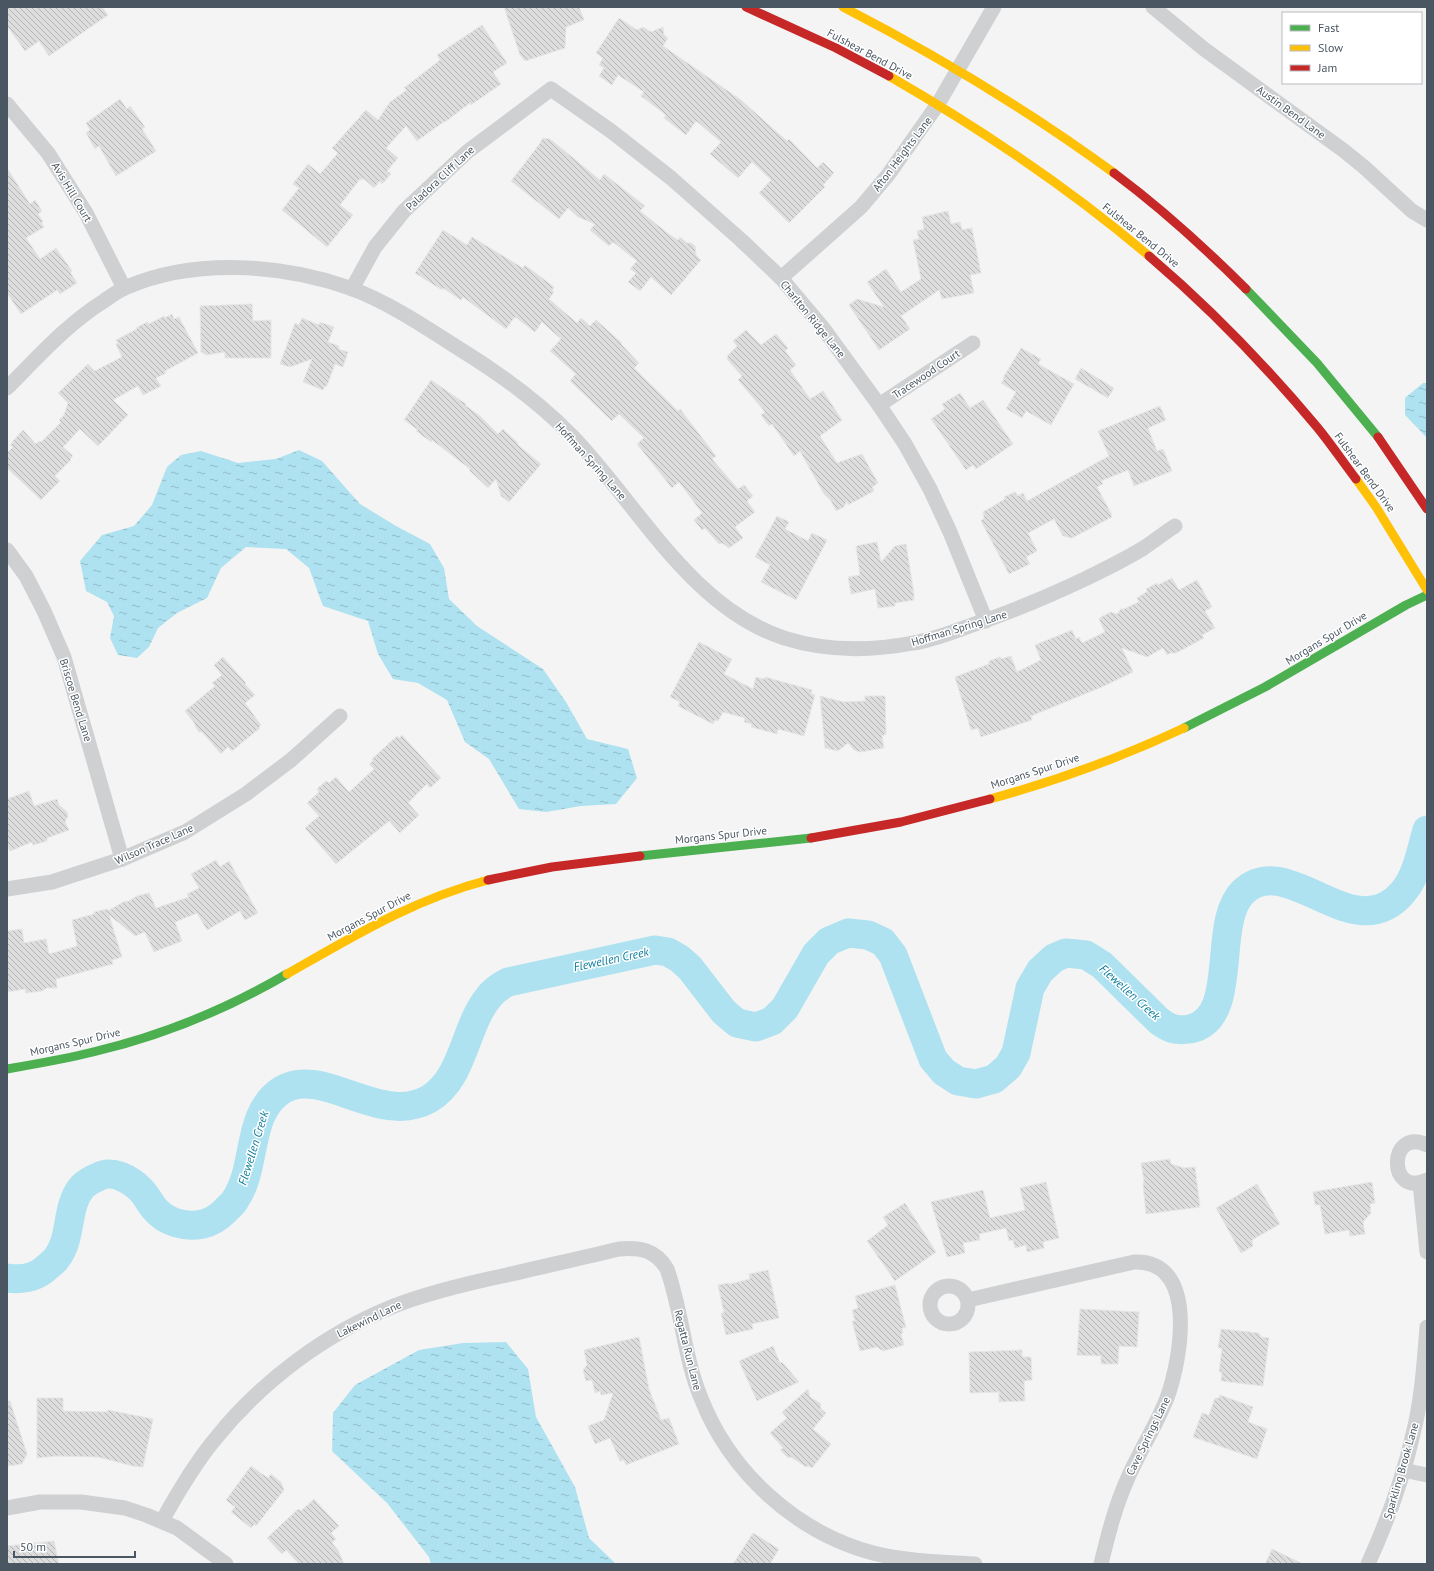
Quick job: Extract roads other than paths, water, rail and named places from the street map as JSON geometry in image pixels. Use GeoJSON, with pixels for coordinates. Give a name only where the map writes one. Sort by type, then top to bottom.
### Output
{"type":"FeatureCollection","features":[{"type":"Feature","properties":{"kind":"main road","name":"Fulshear Bend Drive"},"geometry":{"type":"LineString","coordinates":[[746,7],[865,62],[938,104],[1039,170],[1110,223],[1158,263],[1228,328],[1296,401],[1337,453],[1389,526],[1427,590]]}},
{"type":"Feature","properties":{"kind":"main road"},"geometry":{"type":"LineString","coordinates":[[843,7],[912,42],[959,69],[1023,110],[1093,158],[1133,188],[1200,245],[1284,328],[1342,391],[1413,486],[1427,509]]}},
{"type":"Feature","properties":{"kind":"main road","name":"Morgans Spur Drive"},"geometry":{"type":"LineString","coordinates":[[7,1069],[93,1052],[146,1036],[200,1016],[248,995],[390,916],[434,897],[472,884],[525,872],[571,864],[737,846],[854,831],[948,810],[1052,780],[1156,740],[1213,714],[1258,691],[1406,605],[1427,595]]}},
{"type":"Feature","properties":{"kind":"street","name":"Afton Heights Lane"},"geometry":{"type":"LineString","coordinates":[[781,278],[861,206],[888,175],[938,104],[994,7]]}},
{"type":"Feature","properties":{"kind":"street","name":"Austin Bend Lane"},"geometry":{"type":"LineString","coordinates":[[1153,7],[1176,28],[1343,150],[1412,211],[1427,220]]}},
{"type":"Feature","properties":{"kind":"street","name":"Charlton Ridge Lane"},"geometry":{"type":"LineString","coordinates":[[551,89],[611,131],[671,178],[741,240],[781,278],[823,328],[879,405],[905,444],[930,490],[950,532],[986,621]]}},
{"type":"Feature","properties":{"kind":"street","name":"Paladora Cliff Lane"},"geometry":{"type":"LineString","coordinates":[[352,289],[375,247],[404,211],[467,152],[551,89]]}},
{"type":"Feature","properties":{"kind":"street","name":"Avis Hill Court"},"geometry":{"type":"LineString","coordinates":[[7,104],[48,154],[69,186],[86,213],[124,288]]}},
{"type":"Feature","properties":{"kind":"street","name":"Hoffman Spring Lane"},"geometry":{"type":"LineString","coordinates":[[7,388],[86,312],[124,288],[158,276],[194,269],[236,267],[275,271],[316,278],[352,289],[390,307],[482,362],[533,401],[571,435],[602,470],[681,567],[717,601],[749,622],[783,638],[826,647],[869,649],[915,643],[986,621],[1038,601],[1106,568],[1142,549],[1176,526]]}},
{"type":"Feature","properties":{"kind":"street","name":"Tracewood Court"},"geometry":{"type":"LineString","coordinates":[[879,405],[973,343]]}},
{"type":"Feature","properties":{"kind":"street","name":"Briscoe Bend Lane"},"geometry":{"type":"LineString","coordinates":[[7,550],[26,576],[44,611],[64,657],[122,859]]}},
{"type":"Feature","properties":{"kind":"street","name":"Wilson Trace Lane"},"geometry":{"type":"LineString","coordinates":[[7,889],[52,882],[122,859],[185,832],[246,794],[291,760],[340,716]]}},
{"type":"Feature","properties":{"kind":"street"},"geometry":{"type":"LineString","coordinates":[[1427,1145],[1418,1142],[1408,1144],[1402,1148],[1397,1158],[1397,1169],[1403,1178],[1412,1183],[1424,1182],[1427,1252]]}},
{"type":"Feature","properties":{"kind":"street","name":"Lakewind Lane"},"geometry":{"type":"LineString","coordinates":[[162,1521],[200,1460],[230,1422],[249,1402],[287,1369],[315,1348],[339,1333],[394,1306],[445,1290],[619,1249],[640,1248],[652,1254]]}},
{"type":"Feature","properties":{"kind":"street","name":"Regatta Run Lane"},"geometry":{"type":"LineString","coordinates":[[652,1254],[663,1263],[668,1273],[694,1380],[712,1424],[740,1466],[756,1484],[798,1519],[822,1533],[857,1548],[890,1556],[975,1564]]}},
{"type":"Feature","properties":{"kind":"street","name":"Cave Springs Lane"},"geometry":{"type":"LineString","coordinates":[[968,1300],[1134,1262],[1152,1264],[1161,1270],[1172,1282],[1178,1297],[1180,1314],[1178,1349],[1172,1382],[1163,1409],[1127,1480],[1111,1524],[1102,1564]]}},
{"type":"Feature","properties":{"kind":"street","name":"Sparkling Brook Lane"},"geometry":{"type":"LineString","coordinates":[[1368,1564],[1386,1522],[1403,1470],[1420,1435],[1421,1390],[1427,1328]]}},
{"type":"Feature","properties":{"kind":"street"},"geometry":{"type":"LineString","coordinates":[[1403,1470],[1427,1475]]}},
{"type":"Feature","properties":{"kind":"street"},"geometry":{"type":"LineString","coordinates":[[7,1508],[40,1502],[81,1502],[125,1508],[162,1521],[176,1528],[226,1564]]}},
{"type":"Feature","properties":{"kind":"water"},"geometry":{"type":"Polygon","coordinates":[[[1423,383],[1427,383],[1427,438],[1405,415],[1405,398],[1423,383]]]}},
{"type":"Feature","properties":{"kind":"water"},"geometry":{"type":"Polygon","coordinates":[[[299,450],[322,461],[360,504],[396,526],[430,544],[444,568],[449,599],[477,626],[543,669],[566,702],[587,739],[628,749],[637,778],[616,804],[581,806],[546,812],[519,809],[489,759],[465,742],[447,700],[418,683],[393,679],[378,654],[368,621],[323,606],[309,568],[286,549],[246,547],[221,568],[207,598],[177,613],[158,628],[149,647],[137,658],[118,655],[110,638],[114,616],[107,602],[86,591],[80,561],[102,535],[134,526],[152,505],[167,467],[181,455],[201,451],[238,463],[276,459],[299,450]]]}},
{"type":"Feature","properties":{"kind":"water"},"geometry":{"type":"Polygon","coordinates":[[[506,1342],[528,1369],[536,1417],[575,1487],[589,1538],[616,1564],[431,1564],[429,1557],[387,1503],[332,1451],[333,1413],[355,1385],[419,1350],[463,1343],[506,1342]]]}},
{"type":"Feature","properties":{"kind":"waterway","name":"Flewellen Creek"},"geometry":{"type":"LineString","coordinates":[[7,1278],[17,1279],[32,1276],[41,1272],[55,1260],[65,1242],[73,1204],[77,1195],[85,1184],[103,1175],[109,1174],[121,1176],[132,1182],[143,1192],[152,1206],[159,1213],[176,1223],[196,1225],[206,1223],[218,1217],[233,1203],[242,1187],[262,1113],[270,1100],[282,1090],[298,1084],[315,1085],[334,1089],[372,1102],[391,1106],[410,1106],[429,1099],[441,1090],[450,1079],[457,1066],[480,1010],[488,998],[492,993],[508,982],[655,950],[668,952],[680,959],[690,968],[724,1012],[737,1023],[756,1027],[772,1021],[785,1008],[816,954],[829,941],[848,933],[868,935],[883,942],[893,955],[933,1059],[944,1072],[958,1081],[976,1084],[994,1079],[1008,1067],[1016,1053],[1030,988],[1040,971],[1054,958],[1066,953],[1086,955],[1102,965],[1159,1021],[1173,1029],[1190,1029],[1206,1022],[1215,1008],[1221,989],[1228,925],[1234,906],[1243,892],[1261,882],[1280,882],[1300,888],[1343,906],[1364,911],[1384,907],[1403,892],[1408,886],[1415,871],[1427,830]]}}]}
